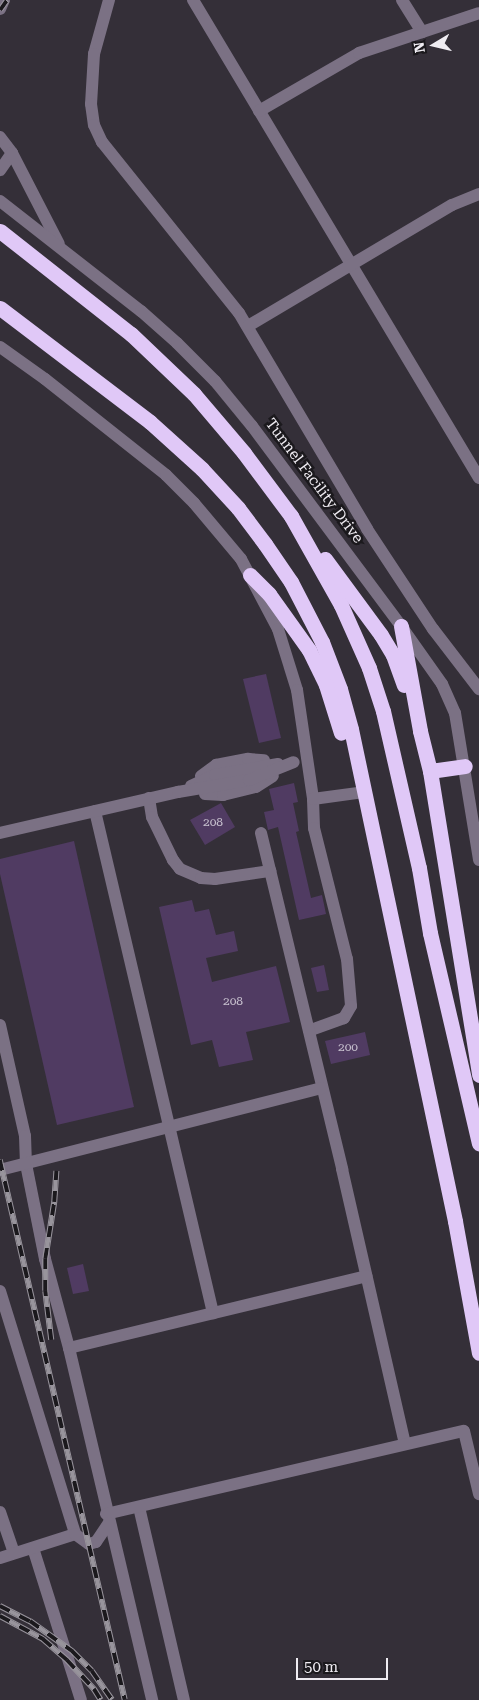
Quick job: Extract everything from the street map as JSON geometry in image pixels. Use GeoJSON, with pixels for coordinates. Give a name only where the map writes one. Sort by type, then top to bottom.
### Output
{"type":"FeatureCollection","features":[{"type":"Feature","properties":{"kind":"highway"},"geometry":{"type":"LineString","coordinates":[[0,231],[131,334],[179,378],[238,446],[356,599],[387,645],[398,665],[420,731]]}},
{"type":"Feature","properties":{"kind":"highway"},"geometry":{"type":"LineString","coordinates":[[0,308],[174,443],[222,490],[252,526],[291,582],[325,650],[346,709],[455,1221],[479,1353]]}},
{"type":"Feature","properties":{"kind":"highway"},"geometry":{"type":"LineString","coordinates":[[291,516],[342,605],[369,668],[383,711],[419,868],[462,1027],[479,1075]]}},
{"type":"Feature","properties":{"kind":"highway"},"geometry":{"type":"LineString","coordinates":[[250,575],[282,611],[317,666],[332,701],[352,773],[364,792]]}},
{"type":"Feature","properties":{"kind":"highway"},"geometry":{"type":"LineString","coordinates":[[401,626],[420,731],[430,771],[479,1075]]}},
{"type":"Feature","properties":{"kind":"highway"},"geometry":{"type":"LineString","coordinates":[[430,771],[465,766]]}},
{"type":"Feature","properties":{"kind":"highway"},"geometry":{"type":"LineString","coordinates":[[419,868],[430,933],[479,1143]]}},
{"type":"Feature","properties":{"kind":"highway"},"geometry":{"type":"LineString","coordinates":[[455,1221],[479,1306]]}},
{"type":"Feature","properties":{"kind":"street"},"geometry":{"type":"LineString","coordinates":[[0,9],[4,0]]}},
{"type":"Feature","properties":{"kind":"street"},"geometry":{"type":"LineString","coordinates":[[109,0],[94,54],[91,104],[94,125],[102,142],[248,326],[367,529],[433,629],[479,689]]}},
{"type":"Feature","properties":{"kind":"street"},"geometry":{"type":"LineString","coordinates":[[193,0],[479,478]]}},
{"type":"Feature","properties":{"kind":"street"},"geometry":{"type":"LineString","coordinates":[[402,0],[422,32]]}},
{"type":"Feature","properties":{"kind":"street"},"geometry":{"type":"LineString","coordinates":[[260,111],[359,53],[479,13]]}},
{"type":"Feature","properties":{"kind":"street"},"geometry":{"type":"LineString","coordinates":[[0,137],[12,153],[61,249]]}},
{"type":"Feature","properties":{"kind":"street"},"geometry":{"type":"LineString","coordinates":[[0,170],[12,153]]}},
{"type":"Feature","properties":{"kind":"street"},"geometry":{"type":"LineString","coordinates":[[248,326],[452,205],[479,194]]}},
{"type":"Feature","properties":{"kind":"street","name":"Tunnel Facility Drive"},"geometry":{"type":"LineString","coordinates":[[0,201],[152,321],[215,381],[252,426],[401,626],[448,695],[458,721],[479,860]]}},
{"type":"Feature","properties":{"kind":"street"},"geometry":{"type":"LineString","coordinates":[[0,347],[166,475],[194,503],[241,559],[278,629],[290,665],[303,722],[313,799],[314,828],[347,959],[351,1006],[344,1018],[309,1031]]}},
{"type":"Feature","properties":{"kind":"street"},"geometry":{"type":"LineString","coordinates":[[0,833],[178,792],[215,775],[257,766],[307,759]]}},
{"type":"Feature","properties":{"kind":"street"},"geometry":{"type":"LineString","coordinates":[[178,792],[223,795],[256,787],[294,762]]}},
{"type":"Feature","properties":{"kind":"street"},"geometry":{"type":"LineString","coordinates":[[313,799],[364,792]]}},
{"type":"Feature","properties":{"kind":"street"},"geometry":{"type":"LineString","coordinates":[[149,798],[152,817],[173,860],[180,869],[196,877],[215,879],[270,871]]}},
{"type":"Feature","properties":{"kind":"street"},"geometry":{"type":"LineString","coordinates":[[95,811],[213,1313]]}},
{"type":"Feature","properties":{"kind":"street"},"geometry":{"type":"LineString","coordinates":[[261,834],[405,1444]]}},
{"type":"Feature","properties":{"kind":"street"},"geometry":{"type":"LineString","coordinates":[[0,1025],[25,1136],[26,1164],[45,1259],[69,1348],[152,1700]]}},
{"type":"Feature","properties":{"kind":"street"},"geometry":{"type":"LineString","coordinates":[[0,1170],[322,1088]]}},
{"type":"Feature","properties":{"kind":"street"},"geometry":{"type":"LineString","coordinates":[[69,1348],[366,1276]]}},
{"type":"Feature","properties":{"kind":"street"},"geometry":{"type":"LineString","coordinates":[[0,1291],[75,1534],[89,1544],[96,1542],[108,1519],[138,1507],[464,1430],[479,1494]]}},
{"type":"Feature","properties":{"kind":"street"},"geometry":{"type":"LineString","coordinates":[[138,1507],[184,1700]]}},
{"type":"Feature","properties":{"kind":"street"},"geometry":{"type":"LineString","coordinates":[[0,1512],[14,1553]]}},
{"type":"Feature","properties":{"kind":"street"},"geometry":{"type":"LineString","coordinates":[[0,1558],[75,1534]]}},
{"type":"Feature","properties":{"kind":"street"},"geometry":{"type":"LineString","coordinates":[[33,1548],[81,1700]]}},
{"type":"Feature","properties":{"kind":"building"},"geometry":{"type":"Polygon","coordinates":[[[266,674],[281,738],[259,743],[243,679],[266,674]]]}},
{"type":"Feature","properties":{"kind":"building"},"geometry":{"type":"Polygon","coordinates":[[[294,783],[298,802],[293,803],[299,831],[296,832],[311,898],[322,895],[326,914],[299,920],[278,827],[268,830],[264,812],[274,810],[269,789],[294,783]]]}},
{"type":"Feature","properties":{"kind":"building"},"geometry":{"type":"Polygon","coordinates":[[[221,803],[235,827],[205,845],[190,820],[221,803]]]}},
{"type":"Feature","properties":{"kind":"building"},"geometry":{"type":"Polygon","coordinates":[[[74,841],[134,1107],[57,1125],[0,874],[0,859],[74,841]]]}},
{"type":"Feature","properties":{"kind":"building"},"geometry":{"type":"Polygon","coordinates":[[[192,900],[195,912],[209,909],[216,935],[234,931],[238,951],[206,958],[212,982],[276,966],[290,1022],[246,1032],[253,1060],[219,1067],[212,1040],[191,1045],[159,907],[192,900]]]}},
{"type":"Feature","properties":{"kind":"building"},"geometry":{"type":"Polygon","coordinates":[[[324,965],[329,990],[317,992],[311,968],[324,965]]]}},
{"type":"Feature","properties":{"kind":"building"},"geometry":{"type":"Polygon","coordinates":[[[365,1032],[370,1055],[331,1064],[325,1041],[365,1032]]]}},
{"type":"Feature","properties":{"kind":"building"},"geometry":{"type":"Polygon","coordinates":[[[83,1264],[89,1291],[73,1294],[67,1268],[83,1264]]]}},
{"type":"Feature","properties":{"kind":"railway"},"geometry":{"type":"LineString","coordinates":[[0,10],[7,0]]}},
{"type":"Feature","properties":{"kind":"railway"},"geometry":{"type":"LineString","coordinates":[[0,1160],[125,1700]]}},
{"type":"Feature","properties":{"kind":"railway"},"geometry":{"type":"LineString","coordinates":[[51,1340],[45,1291],[45,1259],[54,1202],[56,1171]]}},
{"type":"Feature","properties":{"kind":"railway"},"geometry":{"type":"LineString","coordinates":[[0,1606],[30,1621],[72,1651],[92,1671],[112,1700]]}},
{"type":"Feature","properties":{"kind":"railway"},"geometry":{"type":"LineString","coordinates":[[0,1616],[43,1639],[67,1660],[94,1689],[101,1700]]}}]}
